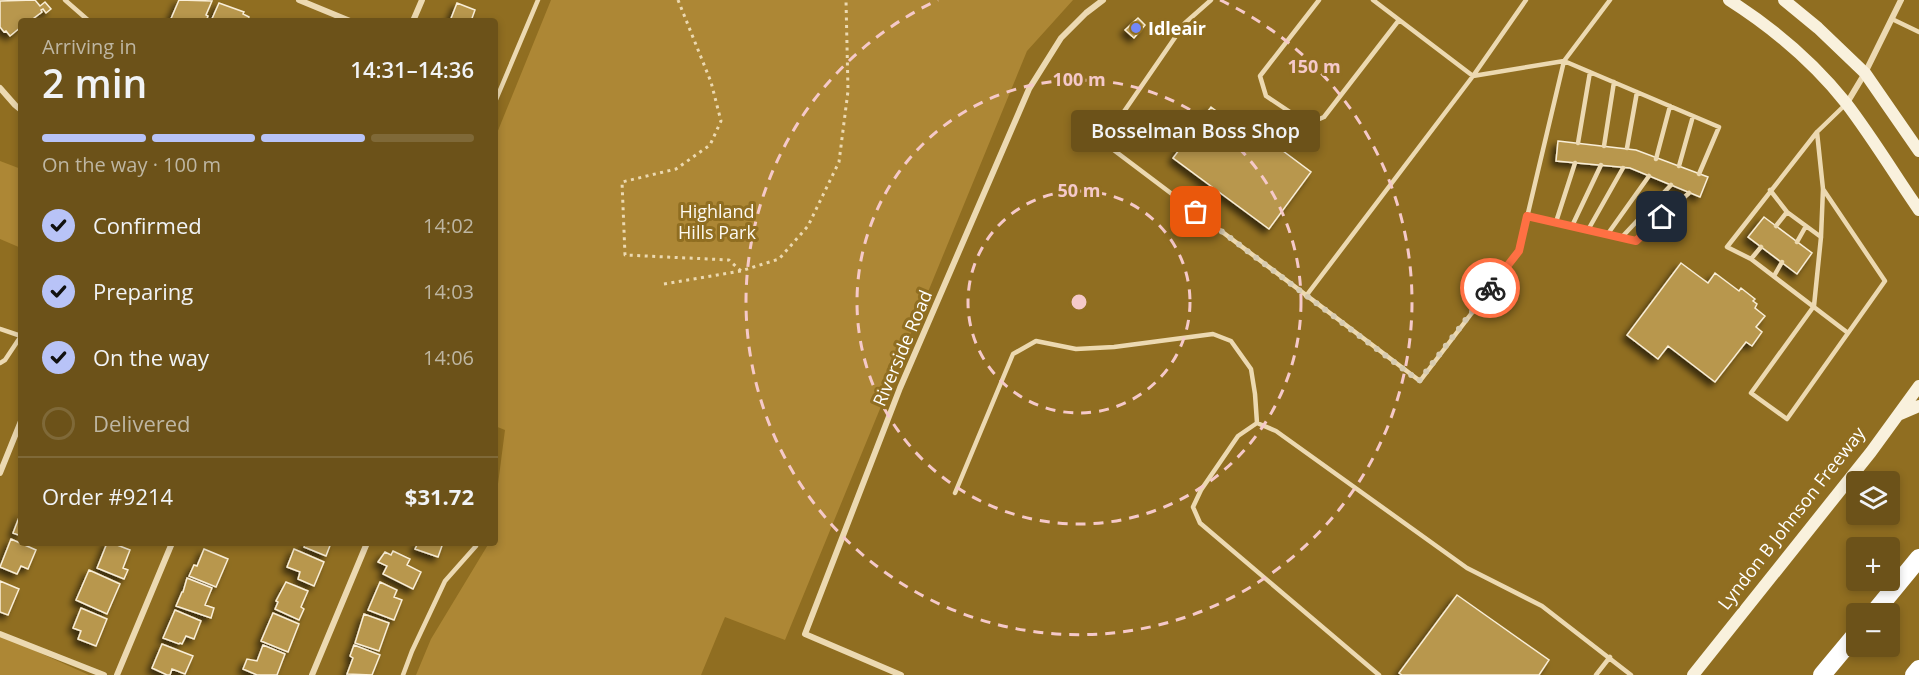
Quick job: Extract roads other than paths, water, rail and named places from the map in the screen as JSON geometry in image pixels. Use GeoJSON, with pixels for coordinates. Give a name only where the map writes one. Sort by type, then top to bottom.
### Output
{"type":"FeatureCollection","features":[{"type":"Feature","properties":{"kind":"highway"},"geometry":{"type":"LineString","coordinates":[[1882,603],[1919,558]]}},
{"type":"Feature","properties":{"kind":"highway"},"geometry":{"type":"LineString","coordinates":[[1822,675],[1846,646]]}},
{"type":"Feature","properties":{"kind":"highway"},"geometry":{"type":"LineString","coordinates":[[1914,675],[1919,669]]}},
{"type":"Feature","properties":{"kind":"main road"},"geometry":{"type":"LineString","coordinates":[[1730,0],[1770,28],[1826,80],[1846,104],[1919,210]]}},
{"type":"Feature","properties":{"kind":"main road"},"geometry":{"type":"LineString","coordinates":[[1784,0],[1833,41],[1865,73],[1919,151]]}},
{"type":"Feature","properties":{"kind":"main road","name":"Lyndon B Johnson Freeway"},"geometry":{"type":"LineString","coordinates":[[1693,675],[1871,452],[1919,386]]}},
{"type":"Feature","properties":{"kind":"main road"},"geometry":{"type":"LineString","coordinates":[[1897,415],[1919,406]]}},
{"type":"Feature","properties":{"kind":"street"},"geometry":{"type":"LineString","coordinates":[[299,0],[343,18]]}},
{"type":"Feature","properties":{"kind":"street"},"geometry":{"type":"LineString","coordinates":[[414,18],[422,0]]}},
{"type":"Feature","properties":{"kind":"street","name":"Riverside Road"},"geometry":{"type":"LineString","coordinates":[[901,675],[806,634],[900,388],[1029,89],[1061,39],[1086,13],[1103,0]]}},
{"type":"Feature","properties":{"kind":"street"},"geometry":{"type":"LineString","coordinates":[[1846,104],[1865,73],[1901,0]]}},
{"type":"Feature","properties":{"kind":"street"},"geometry":{"type":"LineString","coordinates":[[0,88],[18,108]]}},
{"type":"Feature","properties":{"kind":"street"},"geometry":{"type":"LineString","coordinates":[[0,473],[18,428]]}},
{"type":"Feature","properties":{"kind":"street"},"geometry":{"type":"LineString","coordinates":[[117,675],[171,546]]}},
{"type":"Feature","properties":{"kind":"street"},"geometry":{"type":"LineString","coordinates":[[312,675],[366,546]]}},
{"type":"Feature","properties":{"kind":"street"},"geometry":{"type":"LineString","coordinates":[[0,634],[104,675]]}},
{"type":"Feature","properties":{"kind":"lane"},"geometry":{"type":"LineString","coordinates":[[65,0],[86,18]]}},
{"type":"Feature","properties":{"kind":"lane"},"geometry":{"type":"LineString","coordinates":[[498,95],[538,0]]}},
{"type":"Feature","properties":{"kind":"lane"},"geometry":{"type":"LineString","coordinates":[[1211,0],[1185,23],[1103,142],[1419,381],[1519,251],[1564,61],[1610,0]]}},
{"type":"Feature","properties":{"kind":"lane"},"geometry":{"type":"LineString","coordinates":[[1319,0],[1260,76],[1266,96],[1308,124],[1324,117],[1399,20]]}},
{"type":"Feature","properties":{"kind":"lane"},"geometry":{"type":"LineString","coordinates":[[1373,0],[1473,76],[1564,61],[1719,127],[1699,174]]}},
{"type":"Feature","properties":{"kind":"lane"},"geometry":{"type":"LineString","coordinates":[[1306,296],[1473,76],[1526,0]]}},
{"type":"Feature","properties":{"kind":"lane"},"geometry":{"type":"LineString","coordinates":[[1892,19],[1919,32]]}},
{"type":"Feature","properties":{"kind":"lane"},"geometry":{"type":"LineString","coordinates":[[1578,143],[1590,72]]}},
{"type":"Feature","properties":{"kind":"lane"},"geometry":{"type":"LineString","coordinates":[[1604,146],[1614,82]]}},
{"type":"Feature","properties":{"kind":"lane"},"geometry":{"type":"LineString","coordinates":[[1627,148],[1637,92]]}},
{"type":"Feature","properties":{"kind":"lane"},"geometry":{"type":"LineString","coordinates":[[1846,104],[1816,132],[1727,247],[1751,259],[1848,333]]}},
{"type":"Feature","properties":{"kind":"lane"},"geometry":{"type":"LineString","coordinates":[[1656,159],[1670,106]]}},
{"type":"Feature","properties":{"kind":"lane"},"geometry":{"type":"LineString","coordinates":[[1679,166],[1693,116]]}},
{"type":"Feature","properties":{"kind":"lane"},"geometry":{"type":"LineString","coordinates":[[1816,132],[1823,189],[1814,306],[1751,393],[1787,418],[1885,281],[1823,189]]}},
{"type":"Feature","properties":{"kind":"lane"},"geometry":{"type":"LineString","coordinates":[[1556,222],[1575,163]]}},
{"type":"Feature","properties":{"kind":"lane"},"geometry":{"type":"LineString","coordinates":[[1572,226],[1601,165]]}},
{"type":"Feature","properties":{"kind":"lane"},"geometry":{"type":"LineString","coordinates":[[1588,230],[1623,168]]}},
{"type":"Feature","properties":{"kind":"lane"},"geometry":{"type":"LineString","coordinates":[[1607,234],[1649,176]]}},
{"type":"Feature","properties":{"kind":"lane"},"geometry":{"type":"LineString","coordinates":[[1621,238],[1671,185]]}},
{"type":"Feature","properties":{"kind":"lane"},"geometry":{"type":"LineString","coordinates":[[1770,190],[1787,212],[1821,237]]}},
{"type":"Feature","properties":{"kind":"lane"},"geometry":{"type":"LineString","coordinates":[[1527,216],[1636,241],[1689,193]]}},
{"type":"Feature","properties":{"kind":"lane"},"geometry":{"type":"LineString","coordinates":[[1776,226],[1787,212]]}},
{"type":"Feature","properties":{"kind":"lane"},"geometry":{"type":"LineString","coordinates":[[1797,242],[1806,226]]}},
{"type":"Feature","properties":{"kind":"lane"},"geometry":{"type":"LineString","coordinates":[[1751,259],[1761,247]]}},
{"type":"Feature","properties":{"kind":"lane"},"geometry":{"type":"LineString","coordinates":[[1774,276],[1782,262]]}},
{"type":"Feature","properties":{"kind":"lane"},"geometry":{"type":"LineString","coordinates":[[0,330],[18,335]]}},
{"type":"Feature","properties":{"kind":"lane"},"geometry":{"type":"LineString","coordinates":[[955,493],[1013,354],[1036,341],[1076,349],[1105,348],[1213,334],[1231,341],[1251,369],[1257,423]]}},
{"type":"Feature","properties":{"kind":"lane"},"geometry":{"type":"LineString","coordinates":[[0,363],[5,360],[18,340]]}},
{"type":"Feature","properties":{"kind":"lane"},"geometry":{"type":"LineString","coordinates":[[1257,423],[1276,431],[1467,568],[1542,606],[1631,675]]}},
{"type":"Feature","properties":{"kind":"lane"},"geometry":{"type":"LineString","coordinates":[[1257,423],[1238,436],[1201,490],[1193,507],[1200,523],[1379,675]]}},
{"type":"Feature","properties":{"kind":"lane"},"geometry":{"type":"LineString","coordinates":[[404,675],[412,651],[445,581],[476,546]]}},
{"type":"Feature","properties":{"kind":"lane"},"geometry":{"type":"LineString","coordinates":[[1596,675],[1610,657]]}},
{"type":"Feature","properties":{"kind":"place","name":"Idleair"},"geometry":{"type":"Point","coordinates":[1136,28]}},
{"type":"Feature","properties":{"kind":"place","name":"Bosselman Boss Shop"},"geometry":{"type":"Point","coordinates":[1196,212]}},
{"type":"Feature","properties":{"kind":"park label","name":"Highland Hills Park"},"geometry":{"type":"Point","coordinates":[717,221]}}]}
